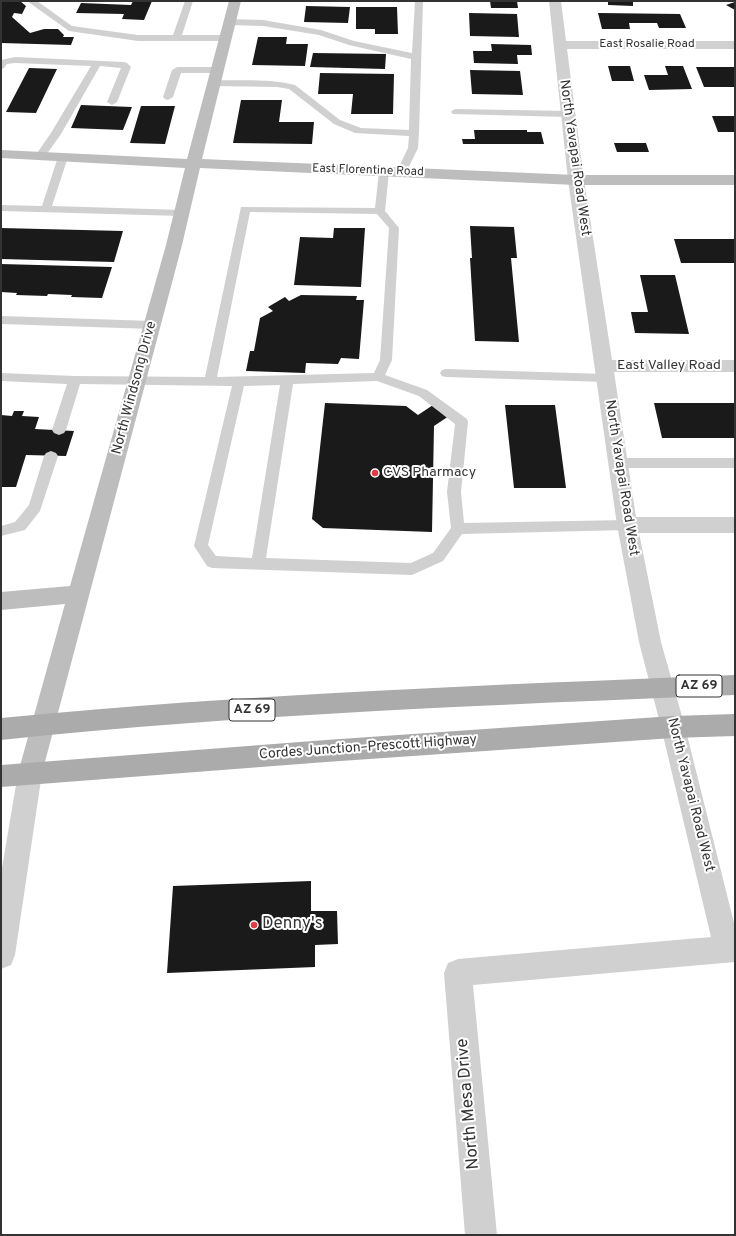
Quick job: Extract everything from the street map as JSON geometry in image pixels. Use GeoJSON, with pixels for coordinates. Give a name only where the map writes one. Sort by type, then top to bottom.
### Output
{"type":"FeatureCollection","features":[{"type":"Feature","properties":{"kind":"main road","name":"AZ 69"},"geometry":{"type":"LineString","coordinates":[[1,729],[98,719],[460,696],[662,687],[735,686]]}},
{"type":"Feature","properties":{"kind":"main road","name":"Cordes Junction–Prescott Highway"},"geometry":{"type":"LineString","coordinates":[[1,776],[673,727],[735,725]]}},
{"type":"Feature","properties":{"kind":"street","name":"North Windsong Drive"},"geometry":{"type":"LineString","coordinates":[[30,773],[182,213],[214,76],[235,1]]}},
{"type":"Feature","properties":{"kind":"street","name":"North Yavapai Road West"},"geometry":{"type":"LineString","coordinates":[[555,1],[576,180],[627,525],[650,642],[731,948]]}},
{"type":"Feature","properties":{"kind":"street","name":"East Rosalie Road"},"geometry":{"type":"LineString","coordinates":[[559,45],[735,45]]}},
{"type":"Feature","properties":{"kind":"street","name":"East Florentine Road"},"geometry":{"type":"LineString","coordinates":[[1,154],[194,164],[576,180],[735,180]]}},
{"type":"Feature","properties":{"kind":"street","name":"East Valley Road"},"geometry":{"type":"LineString","coordinates":[[604,372],[735,366]]}},
{"type":"Feature","properties":{"kind":"street"},"geometry":{"type":"LineString","coordinates":[[627,525],[735,525]]}},
{"type":"Feature","properties":{"kind":"street"},"geometry":{"type":"LineString","coordinates":[[1,601],[79,594]]}},
{"type":"Feature","properties":{"kind":"street"},"geometry":{"type":"LineString","coordinates":[[1,955],[30,773]]}},
{"type":"Feature","properties":{"kind":"street","name":"North Mesa Drive"},"geometry":{"type":"LineString","coordinates":[[481,1235],[458,972],[731,948]]}},
{"type":"Feature","properties":{"kind":"lane"},"geometry":{"type":"LineString","coordinates":[[31,1],[69,28],[138,38],[225,38]]}},
{"type":"Feature","properties":{"kind":"lane"},"geometry":{"type":"LineString","coordinates":[[177,38],[189,1]]}},
{"type":"Feature","properties":{"kind":"lane"},"geometry":{"type":"LineString","coordinates":[[401,173],[413,148],[418,1]]}},
{"type":"Feature","properties":{"kind":"lane"},"geometry":{"type":"LineString","coordinates":[[229,22],[263,23],[287,27],[416,57]]}},
{"type":"Feature","properties":{"kind":"lane"},"geometry":{"type":"LineString","coordinates":[[1,66],[4,62],[15,60],[124,65],[126,67],[112,102]]}},
{"type":"Feature","properties":{"kind":"lane"},"geometry":{"type":"LineString","coordinates":[[40,156],[56,134],[97,63]]}},
{"type":"Feature","properties":{"kind":"lane"},"geometry":{"type":"LineString","coordinates":[[168,97],[177,70],[183,69],[214,76],[277,84],[292,88],[337,122],[359,131],[414,133]]}},
{"type":"Feature","properties":{"kind":"lane"},"geometry":{"type":"LineString","coordinates":[[456,112],[568,114]]}},
{"type":"Feature","properties":{"kind":"lane"},"geometry":{"type":"LineString","coordinates":[[46,209],[64,157]]}},
{"type":"Feature","properties":{"kind":"lane"},"geometry":{"type":"LineString","coordinates":[[378,377],[386,360],[394,228],[380,211],[384,172]]}},
{"type":"Feature","properties":{"kind":"lane"},"geometry":{"type":"LineString","coordinates":[[1,208],[182,213]]}},
{"type":"Feature","properties":{"kind":"lane"},"geometry":{"type":"LineString","coordinates":[[210,382],[245,209],[380,211]]}},
{"type":"Feature","properties":{"kind":"lane"},"geometry":{"type":"LineString","coordinates":[[1,320],[152,325]]}},
{"type":"Feature","properties":{"kind":"lane"},"geometry":{"type":"LineString","coordinates":[[446,373],[604,372]]}},
{"type":"Feature","properties":{"kind":"lane"},"geometry":{"type":"LineString","coordinates":[[1,377],[75,380],[239,382],[378,377],[423,393],[462,422],[454,492],[458,529],[438,557],[412,569],[212,562],[202,546],[239,382]]}},
{"type":"Feature","properties":{"kind":"lane"},"geometry":{"type":"LineString","coordinates":[[59,430],[75,380]]}},
{"type":"Feature","properties":{"kind":"lane"},"geometry":{"type":"LineString","coordinates":[[258,564],[287,380]]}},
{"type":"Feature","properties":{"kind":"lane"},"geometry":{"type":"LineString","coordinates":[[1,531],[20,526],[35,507],[51,456]]}},
{"type":"Feature","properties":{"kind":"lane"},"geometry":{"type":"LineString","coordinates":[[618,463],[735,463]]}},
{"type":"Feature","properties":{"kind":"lane"},"geometry":{"type":"LineString","coordinates":[[458,529],[627,525]]}},
{"type":"Feature","properties":{"kind":"building"},"geometry":{"type":"Polygon","coordinates":[[[1,1],[20,1],[26,6],[22,14],[14,13],[12,17],[30,33],[44,29],[58,29],[64,35],[63,37],[74,37],[71,45],[1,43],[1,1]]]}},
{"type":"Feature","properties":{"kind":"building"},"geometry":{"type":"Polygon","coordinates":[[[133,1],[152,1],[144,20],[122,19],[124,14],[76,13],[81,3],[131,5],[133,1]]]}},
{"type":"Feature","properties":{"kind":"building"},"geometry":{"type":"Polygon","coordinates":[[[490,1],[517,1],[518,8],[491,8],[490,1]]]}},
{"type":"Feature","properties":{"kind":"building"},"geometry":{"type":"Polygon","coordinates":[[[608,1],[633,1],[633,6],[608,5],[608,1]]]}},
{"type":"Feature","properties":{"kind":"building"},"geometry":{"type":"Polygon","coordinates":[[[735,2],[735,10],[726,5],[735,2]]]}},
{"type":"Feature","properties":{"kind":"building"},"geometry":{"type":"Polygon","coordinates":[[[306,6],[350,7],[348,23],[304,22],[306,6]]]}},
{"type":"Feature","properties":{"kind":"building"},"geometry":{"type":"Polygon","coordinates":[[[356,7],[397,7],[398,34],[375,34],[375,29],[356,29],[356,7]]]}},
{"type":"Feature","properties":{"kind":"building"},"geometry":{"type":"Polygon","coordinates":[[[469,13],[517,14],[519,37],[470,36],[469,13]]]}},
{"type":"Feature","properties":{"kind":"building"},"geometry":{"type":"Polygon","coordinates":[[[598,13],[680,14],[686,28],[659,28],[657,23],[629,23],[630,29],[602,29],[598,13]]]}},
{"type":"Feature","properties":{"kind":"building"},"geometry":{"type":"Polygon","coordinates":[[[258,37],[287,37],[286,44],[308,44],[305,66],[252,65],[258,37]]]}},
{"type":"Feature","properties":{"kind":"building"},"geometry":{"type":"Polygon","coordinates":[[[491,44],[531,45],[532,55],[517,55],[518,64],[474,63],[473,51],[492,51],[491,44]]]}},
{"type":"Feature","properties":{"kind":"building"},"geometry":{"type":"Polygon","coordinates":[[[313,53],[386,54],[385,69],[310,67],[313,53]]]}},
{"type":"Feature","properties":{"kind":"building"},"geometry":{"type":"Polygon","coordinates":[[[608,66],[630,66],[634,81],[612,81],[608,66]]]}},
{"type":"Feature","properties":{"kind":"building"},"geometry":{"type":"Polygon","coordinates":[[[665,66],[683,66],[692,89],[649,90],[644,75],[668,75],[665,66]]]}},
{"type":"Feature","properties":{"kind":"building"},"geometry":{"type":"Polygon","coordinates":[[[696,67],[735,67],[735,87],[704,87],[696,67]]]}},
{"type":"Feature","properties":{"kind":"building"},"geometry":{"type":"Polygon","coordinates":[[[29,68],[57,69],[36,113],[6,112],[29,68]]]}},
{"type":"Feature","properties":{"kind":"building"},"geometry":{"type":"Polygon","coordinates":[[[470,70],[520,71],[523,95],[472,94],[470,70]]]}},
{"type":"Feature","properties":{"kind":"building"},"geometry":{"type":"Polygon","coordinates":[[[320,73],[394,74],[393,114],[351,114],[353,94],[318,94],[320,73]]]}},
{"type":"Feature","properties":{"kind":"building"},"geometry":{"type":"Polygon","coordinates":[[[241,100],[282,100],[279,122],[314,122],[312,144],[233,143],[241,100]]]}},
{"type":"Feature","properties":{"kind":"building"},"geometry":{"type":"Polygon","coordinates":[[[81,105],[132,107],[123,130],[71,128],[81,105]]]}},
{"type":"Feature","properties":{"kind":"building"},"geometry":{"type":"Polygon","coordinates":[[[141,106],[175,106],[165,144],[130,143],[141,106]]]}},
{"type":"Feature","properties":{"kind":"building"},"geometry":{"type":"Polygon","coordinates":[[[712,116],[735,116],[735,132],[718,132],[712,116]]]}},
{"type":"Feature","properties":{"kind":"building"},"geometry":{"type":"Polygon","coordinates":[[[474,130],[527,130],[527,132],[541,132],[544,144],[463,144],[462,139],[475,139],[474,130]]]}},
{"type":"Feature","properties":{"kind":"building"},"geometry":{"type":"Polygon","coordinates":[[[614,143],[646,143],[649,152],[617,152],[614,143]]]}},
{"type":"Feature","properties":{"kind":"building"},"geometry":{"type":"Polygon","coordinates":[[[470,226],[514,227],[517,258],[511,258],[519,342],[475,341],[470,258],[472,258],[470,226]]]}},
{"type":"Feature","properties":{"kind":"building"},"geometry":{"type":"Polygon","coordinates":[[[1,228],[123,231],[114,262],[1,259],[1,228]]]}},
{"type":"Feature","properties":{"kind":"building"},"geometry":{"type":"Polygon","coordinates":[[[334,228],[365,228],[361,287],[294,285],[300,237],[333,238],[334,228]]]}},
{"type":"Feature","properties":{"kind":"building"},"geometry":{"type":"Polygon","coordinates":[[[674,239],[735,239],[735,263],[681,263],[674,239]]]}},
{"type":"Feature","properties":{"kind":"building"},"geometry":{"type":"Polygon","coordinates":[[[1,264],[112,267],[102,298],[71,297],[72,295],[48,294],[47,296],[16,295],[17,293],[1,292],[1,264]]]}},
{"type":"Feature","properties":{"kind":"building"},"geometry":{"type":"Polygon","coordinates":[[[640,275],[675,275],[689,334],[635,333],[631,312],[648,312],[640,275]]]}},
{"type":"Feature","properties":{"kind":"building"},"geometry":{"type":"Polygon","coordinates":[[[301,295],[357,296],[356,300],[364,300],[359,359],[341,358],[338,364],[306,363],[305,373],[246,371],[250,351],[254,351],[260,318],[273,311],[268,307],[285,297],[289,301],[301,295]]]}},
{"type":"Feature","properties":{"kind":"building","name":"CVS Pharmacy"},"geometry":{"type":"Polygon","coordinates":[[[325,403],[406,406],[418,415],[433,405],[449,416],[434,426],[432,532],[323,528],[312,519],[325,403]]]}},
{"type":"Feature","properties":{"kind":"building"},"geometry":{"type":"Polygon","coordinates":[[[654,403],[735,403],[735,438],[662,438],[654,403]]]}},
{"type":"Feature","properties":{"kind":"building"},"geometry":{"type":"Polygon","coordinates":[[[505,405],[555,405],[566,488],[514,488],[505,405]]]}},
{"type":"Feature","properties":{"kind":"building"},"geometry":{"type":"Polygon","coordinates":[[[14,411],[24,411],[22,416],[39,417],[35,429],[74,431],[66,456],[26,455],[16,487],[1,487],[1,415],[12,416],[14,411]]]}},
{"type":"Feature","properties":{"kind":"building","name":"Denny's"},"geometry":{"type":"Polygon","coordinates":[[[311,881],[311,911],[337,911],[338,944],[315,945],[315,967],[167,973],[173,886],[311,881]]]}},
{"type":"Feature","properties":{"kind":"place","name":"CVS Pharmacy"},"geometry":{"type":"Point","coordinates":[375,473]}},
{"type":"Feature","properties":{"kind":"place","name":"Denny's"},"geometry":{"type":"Point","coordinates":[254,925]}}]}
